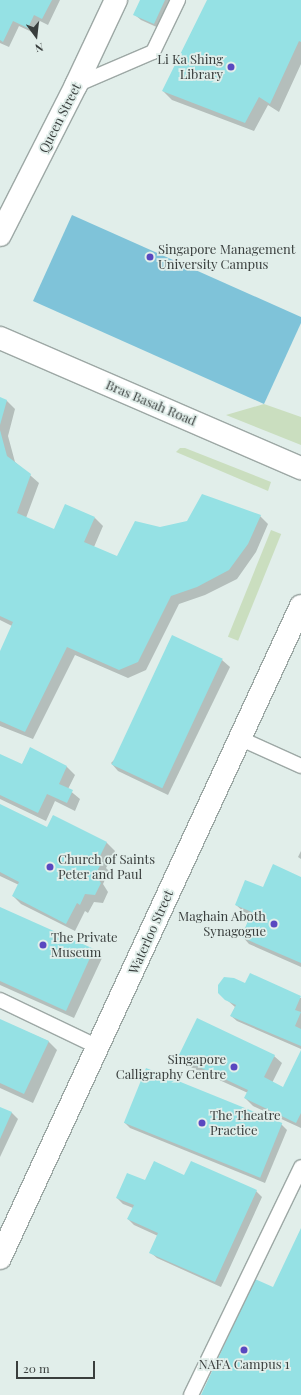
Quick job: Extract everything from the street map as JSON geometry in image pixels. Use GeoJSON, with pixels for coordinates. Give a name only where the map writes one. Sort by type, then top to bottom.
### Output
{"type":"FeatureCollection","features":[{"type":"Feature","properties":{"kind":"street","name":"Queen Street"},"geometry":{"type":"LineString","coordinates":[[0,235],[76,85],[116,0]]}},
{"type":"Feature","properties":{"kind":"street","name":"Bras Basah Road"},"geometry":{"type":"LineString","coordinates":[[0,338],[301,468]]}},
{"type":"Feature","properties":{"kind":"street","name":"Waterloo Street"},"geometry":{"type":"LineString","coordinates":[[0,1258],[301,606]]}},
{"type":"Feature","properties":{"kind":"lane"},"geometry":{"type":"LineString","coordinates":[[76,85],[153,52],[178,0]]}},
{"type":"Feature","properties":{"kind":"lane"},"geometry":{"type":"LineString","coordinates":[[239,738],[301,766]]}},
{"type":"Feature","properties":{"kind":"lane"},"geometry":{"type":"LineString","coordinates":[[0,1000],[98,1047]]}},
{"type":"Feature","properties":{"kind":"lane"},"geometry":{"type":"LineString","coordinates":[[191,1395],[226,1331],[301,1167]]}},
{"type":"Feature","properties":{"kind":"green space"},"geometry":{"type":"Polygon","coordinates":[[[264,404],[301,417],[301,445],[226,415],[264,404]]]}},
{"type":"Feature","properties":{"kind":"green space"},"geometry":{"type":"Polygon","coordinates":[[[180,448],[185,448],[271,482],[268,491],[176,452],[180,448]]]}},
{"type":"Feature","properties":{"kind":"green space"},"geometry":{"type":"Polygon","coordinates":[[[271,530],[281,534],[238,641],[228,637],[271,530]]]}},
{"type":"Feature","properties":{"kind":"water"},"geometry":{"type":"Polygon","coordinates":[[[72,215],[301,317],[301,323],[264,404],[33,301],[72,215]]]}},
{"type":"Feature","properties":{"kind":"building"},"geometry":{"type":"Polygon","coordinates":[[[0,0],[52,0],[42,19],[34,15],[28,28],[13,21],[3,42],[0,40],[0,0]]]}},
{"type":"Feature","properties":{"kind":"building"},"geometry":{"type":"Polygon","coordinates":[[[140,0],[165,0],[154,24],[133,15],[140,0]]]}},
{"type":"Feature","properties":{"kind":"building","name":"Li Ka Shing Library"},"geometry":{"type":"Polygon","coordinates":[[[207,0],[301,0],[301,42],[299,41],[270,104],[259,97],[245,123],[162,91],[207,0]]]}},
{"type":"Feature","properties":{"kind":"building"},"geometry":{"type":"Polygon","coordinates":[[[0,397],[7,400],[0,425],[0,397]]]}},
{"type":"Feature","properties":{"kind":"building"},"geometry":{"type":"Polygon","coordinates":[[[0,430],[7,456],[31,474],[17,513],[54,529],[65,504],[95,517],[84,542],[117,556],[135,521],[160,527],[187,521],[202,494],[261,515],[248,544],[229,570],[197,587],[171,596],[138,662],[119,670],[67,647],[25,732],[0,721],[0,651],[13,622],[0,616],[0,430]]]}},
{"type":"Feature","properties":{"kind":"building"},"geometry":{"type":"Polygon","coordinates":[[[172,635],[223,659],[162,788],[112,765],[172,635]]]}},
{"type":"Feature","properties":{"kind":"building"},"geometry":{"type":"Polygon","coordinates":[[[30,747],[67,766],[59,784],[73,790],[67,803],[47,794],[38,813],[0,795],[0,754],[22,764],[30,747]]]}},
{"type":"Feature","properties":{"kind":"building","name":"Church of Saints Peter and Paul"},"geometry":{"type":"Polygon","coordinates":[[[0,804],[47,827],[53,815],[107,842],[98,860],[102,862],[95,875],[101,883],[95,895],[85,894],[80,905],[77,903],[66,924],[12,896],[19,882],[0,872],[0,804]]]}},
{"type":"Feature","properties":{"kind":"building","name":"Maghain Aboth Synagogue"},"geometry":{"type":"Polygon","coordinates":[[[273,864],[301,877],[301,963],[241,937],[252,912],[235,905],[245,880],[263,887],[273,864]]]}},
{"type":"Feature","properties":{"kind":"building"},"geometry":{"type":"Polygon","coordinates":[[[0,907],[94,949],[66,1011],[0,981],[0,907]]]}},
{"type":"Feature","properties":{"kind":"building"},"geometry":{"type":"Polygon","coordinates":[[[250,973],[301,996],[295,1010],[301,1012],[295,1026],[301,1029],[301,1046],[230,1016],[236,1005],[225,1000],[218,993],[218,985],[224,977],[234,978],[245,983],[250,973]]]}},
{"type":"Feature","properties":{"kind":"building","name":"Singapore Calligraphy Centre"},"geometry":{"type":"Polygon","coordinates":[[[197,1018],[275,1055],[264,1077],[283,1087],[301,1050],[301,1113],[296,1123],[244,1098],[248,1090],[178,1057],[197,1018]]]}},
{"type":"Feature","properties":{"kind":"building"},"geometry":{"type":"Polygon","coordinates":[[[0,1019],[49,1041],[24,1094],[0,1083],[0,1019]]]}},
{"type":"Feature","properties":{"kind":"building","name":"The Theatre Practice"},"geometry":{"type":"Polygon","coordinates":[[[146,1068],[282,1123],[260,1178],[124,1123],[146,1068]]]}},
{"type":"Feature","properties":{"kind":"building"},"geometry":{"type":"Polygon","coordinates":[[[0,1107],[12,1112],[0,1139],[0,1107]]]}},
{"type":"Feature","properties":{"kind":"building"},"geometry":{"type":"Polygon","coordinates":[[[154,1161],[184,1175],[191,1161],[257,1190],[215,1282],[149,1253],[158,1233],[127,1219],[134,1205],[116,1198],[127,1173],[145,1180],[154,1161]]]}},
{"type":"Feature","properties":{"kind":"building"},"geometry":{"type":"Polygon","coordinates":[[[301,1228],[301,1395],[201,1395],[255,1279],[273,1287],[301,1228]]]}},
{"type":"Feature","properties":{"kind":"place","name":"Li Ka Shing Library"},"geometry":{"type":"Point","coordinates":[231,67]}},
{"type":"Feature","properties":{"kind":"place","name":"Singapore Management University Campus"},"geometry":{"type":"Point","coordinates":[150,257]}},
{"type":"Feature","properties":{"kind":"place","name":"Church of Saints Peter and Paul"},"geometry":{"type":"Point","coordinates":[50,867]}},
{"type":"Feature","properties":{"kind":"place","name":"Maghain Aboth Synagogue"},"geometry":{"type":"Point","coordinates":[274,924]}},
{"type":"Feature","properties":{"kind":"place","name":"The Private Museum"},"geometry":{"type":"Point","coordinates":[43,945]}},
{"type":"Feature","properties":{"kind":"place","name":"Singapore Calligraphy Centre"},"geometry":{"type":"Point","coordinates":[234,1067]}},
{"type":"Feature","properties":{"kind":"place","name":"The Theatre Practice"},"geometry":{"type":"Point","coordinates":[202,1123]}},
{"type":"Feature","properties":{"kind":"place","name":"NAFA Campus 1"},"geometry":{"type":"Point","coordinates":[244,1350]}}]}
